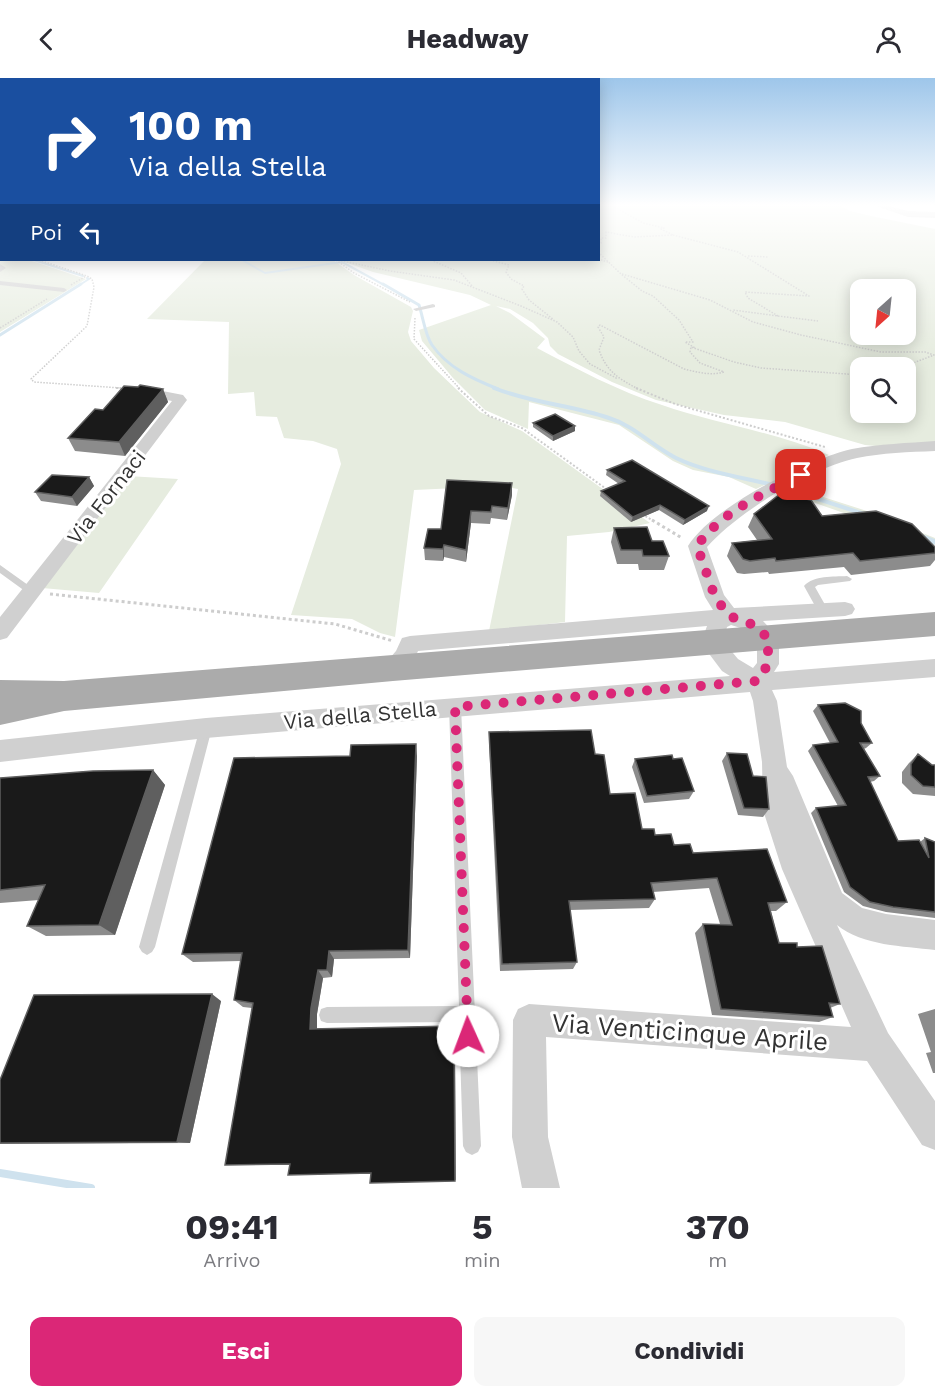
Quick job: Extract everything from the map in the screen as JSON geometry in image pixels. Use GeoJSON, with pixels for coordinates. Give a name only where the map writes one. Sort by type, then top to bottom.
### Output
{"type":"FeatureCollection","features":[{"type":"Feature","properties":{"kind":"main road"},"geometry":{"type":"LineString","coordinates":[[0,710],[64,696],[392,654],[721,629],[768,638],[935,624]]}},
{"type":"Feature","properties":{"kind":"main road"},"geometry":{"type":"LineString","coordinates":[[0,695],[64,696]]}},
{"type":"Feature","properties":{"kind":"street","name":"Via Fornaci"},"geometry":{"type":"LineString","coordinates":[[0,632],[180,400],[133,389]]}},
{"type":"Feature","properties":{"kind":"street"},"geometry":{"type":"LineString","coordinates":[[935,446],[842,457],[761,496],[718,523],[697,546],[715,597],[730,665],[758,681],[765,701],[774,762],[776,810],[796,870],[876,1045],[935,1132]]}},
{"type":"Feature","properties":{"kind":"street"},"geometry":{"type":"LineString","coordinates":[[721,629],[824,610],[846,609]]}},
{"type":"Feature","properties":{"kind":"street"},"geometry":{"type":"LineString","coordinates":[[758,681],[768,664],[768,638]]}},
{"type":"Feature","properties":{"kind":"street","name":"Via della Stella"},"geometry":{"type":"LineString","coordinates":[[0,751],[206,728],[935,668]]}},
{"type":"Feature","properties":{"kind":"street"},"geometry":{"type":"LineString","coordinates":[[774,762],[832,903],[855,921],[886,929],[935,935]]}},
{"type":"Feature","properties":{"kind":"street","name":"Via Venticinque Aprile"},"geometry":{"type":"LineString","coordinates":[[541,1188],[531,1137],[529,1020],[876,1045]]}},
{"type":"Feature","properties":{"kind":"lane"},"geometry":{"type":"LineString","coordinates":[[0,266],[3,268],[0,270]]}},
{"type":"Feature","properties":{"kind":"lane"},"geometry":{"type":"LineString","coordinates":[[0,283],[64,290]]}},
{"type":"Feature","properties":{"kind":"lane"},"geometry":{"type":"LineString","coordinates":[[416,309],[432,306]]}},
{"type":"Feature","properties":{"kind":"lane"},"geometry":{"type":"LineString","coordinates":[[0,568],[32,592]]}},
{"type":"Feature","properties":{"kind":"lane"},"geometry":{"type":"LineString","coordinates":[[824,610],[809,586],[816,582],[846,579]]}},
{"type":"Feature","properties":{"kind":"lane"},"geometry":{"type":"LineString","coordinates":[[455,707],[472,1146]]}},
{"type":"Feature","properties":{"kind":"lane"},"geometry":{"type":"LineString","coordinates":[[147,947],[206,728]]}},
{"type":"Feature","properties":{"kind":"lane"},"geometry":{"type":"LineString","coordinates":[[327,1015],[467,1014]]}},
{"type":"Feature","properties":{"kind":"path"},"geometry":{"type":"LineString","coordinates":[[603,257],[642,291],[654,296],[679,320],[693,342],[685,342],[697,349],[734,362],[769,369],[850,374]]}},
{"type":"Feature","properties":{"kind":"path"},"geometry":{"type":"LineString","coordinates":[[747,257],[809,296],[745,292],[748,298],[778,316]]}},
{"type":"Feature","properties":{"kind":"path"},"geometry":{"type":"LineString","coordinates":[[764,257],[768,257]]}},
{"type":"Feature","properties":{"kind":"path"},"geometry":{"type":"LineString","coordinates":[[600,260],[609,262]]}},
{"type":"Feature","properties":{"kind":"path"},"geometry":{"type":"LineString","coordinates":[[42,261],[87,276],[92,279],[94,287],[87,326],[31,380],[51,385],[111,388]]}},
{"type":"Feature","properties":{"kind":"path"},"geometry":{"type":"LineString","coordinates":[[342,261],[390,271],[454,280],[557,322]]}},
{"type":"Feature","properties":{"kind":"path"},"geometry":{"type":"LineString","coordinates":[[342,261],[413,304],[416,309],[414,339],[478,408],[489,416],[522,428],[610,491]]}},
{"type":"Feature","properties":{"kind":"path"},"geometry":{"type":"LineString","coordinates":[[433,261],[448,269],[466,274],[471,278],[473,287]]}},
{"type":"Feature","properties":{"kind":"path"},"geometry":{"type":"LineString","coordinates":[[494,261],[509,265],[506,272],[508,276],[524,286],[522,290],[529,300],[573,337],[579,351],[590,364],[698,414],[801,439],[842,457]]}},
{"type":"Feature","properties":{"kind":"path"},"geometry":{"type":"LineString","coordinates":[[622,274],[664,288],[682,290],[730,309],[753,322],[801,335],[881,352],[934,354],[916,361]]}},
{"type":"Feature","properties":{"kind":"path"},"geometry":{"type":"LineString","coordinates":[[0,328],[87,276]]}},
{"type":"Feature","properties":{"kind":"path"},"geometry":{"type":"LineString","coordinates":[[730,309],[818,321]]}},
{"type":"Feature","properties":{"kind":"path"},"geometry":{"type":"LineString","coordinates":[[625,382],[610,372],[603,363],[599,350],[604,337],[598,329],[600,325],[684,369],[712,374],[724,372],[700,363],[690,352],[692,348],[697,349]]}},
{"type":"Feature","properties":{"kind":"path"},"geometry":{"type":"LineString","coordinates":[[639,512],[697,546]]}},
{"type":"Feature","properties":{"kind":"path"},"geometry":{"type":"LineString","coordinates":[[32,592],[353,627],[379,639],[392,654]]}},
{"type":"Feature","properties":{"kind":"shaded area"},"geometry":{"type":"Polygon","coordinates":[[[600,257],[935,257],[935,443],[886,447],[865,445],[785,422],[724,415],[656,400],[612,382],[558,354],[550,346],[548,338],[533,323],[510,309],[496,306],[510,313],[545,339],[537,348],[614,386],[683,412],[788,440],[829,455],[756,489],[729,477],[693,470],[673,461],[619,425],[529,402],[528,429],[485,410],[453,378],[422,341],[419,330],[491,305],[470,295],[373,272],[342,261],[600,261],[600,257]]]}},
{"type":"Feature","properties":{"kind":"shaded area"},"geometry":{"type":"Polygon","coordinates":[[[0,261],[32,261],[86,279],[0,332],[0,261]]]}},
{"type":"Feature","properties":{"kind":"shaded area"},"geometry":{"type":"Polygon","coordinates":[[[204,261],[334,261],[354,275],[411,307],[413,311],[408,332],[411,341],[434,368],[480,412],[522,431],[650,523],[609,532],[567,536],[565,622],[489,631],[518,489],[501,486],[414,490],[395,637],[380,633],[352,619],[291,615],[341,464],[337,449],[313,441],[284,438],[277,417],[256,416],[254,392],[228,394],[229,322],[147,319],[204,261]]]}},
{"type":"Feature","properties":{"kind":"shaded area"},"geometry":{"type":"Polygon","coordinates":[[[128,476],[178,479],[99,593],[42,588],[128,476]]]}},
{"type":"Feature","properties":{"kind":"shaded area"},"geometry":{"type":"Polygon","coordinates":[[[792,487],[870,512],[935,538],[935,545],[781,491],[792,487]]]}},
{"type":"Feature","properties":{"kind":"building"},"geometry":{"type":"Polygon","coordinates":[[[140,385],[163,389],[119,442],[68,438],[95,409],[103,410],[124,386],[138,387],[140,385]]]}},
{"type":"Feature","properties":{"kind":"building"},"geometry":{"type":"Polygon","coordinates":[[[555,414],[575,426],[553,436],[533,423],[555,414]]]}},
{"type":"Feature","properties":{"kind":"building"},"geometry":{"type":"Polygon","coordinates":[[[632,460],[709,506],[685,520],[660,505],[633,517],[601,491],[625,481],[607,470],[632,460]]]}},
{"type":"Feature","properties":{"kind":"building"},"geometry":{"type":"Polygon","coordinates":[[[52,475],[89,477],[72,497],[35,492],[52,475]]]}},
{"type":"Feature","properties":{"kind":"building"},"geometry":{"type":"Polygon","coordinates":[[[447,480],[512,483],[508,508],[492,506],[491,512],[471,511],[466,550],[444,545],[443,549],[424,548],[428,529],[441,529],[447,480]]]}},
{"type":"Feature","properties":{"kind":"building"},"geometry":{"type":"Polygon","coordinates":[[[780,494],[811,500],[822,516],[876,511],[912,524],[935,547],[935,553],[860,561],[853,553],[776,561],[775,558],[750,561],[743,559],[732,543],[772,539],[754,514],[780,494]]]}},
{"type":"Feature","properties":{"kind":"building"},"geometry":{"type":"Polygon","coordinates":[[[647,527],[652,541],[663,541],[669,556],[643,556],[642,550],[621,550],[614,528],[647,527]]]}},
{"type":"Feature","properties":{"kind":"building"},"geometry":{"type":"Polygon","coordinates":[[[845,703],[861,711],[861,723],[872,743],[860,743],[880,776],[868,777],[898,841],[919,840],[929,858],[925,838],[935,842],[935,912],[870,902],[850,887],[816,808],[846,805],[813,745],[838,742],[818,705],[845,703]]]}},
{"type":"Feature","properties":{"kind":"building"},"geometry":{"type":"Polygon","coordinates":[[[591,730],[595,754],[604,755],[610,794],[635,793],[642,829],[654,829],[655,835],[671,834],[674,845],[690,844],[693,853],[767,849],[787,902],[768,903],[779,943],[797,943],[797,947],[822,946],[840,1004],[829,1003],[833,1017],[721,1009],[703,924],[732,925],[717,878],[651,883],[655,899],[569,901],[577,962],[502,964],[489,732],[591,730]]]}},
{"type":"Feature","properties":{"kind":"building"},"geometry":{"type":"Polygon","coordinates":[[[416,744],[408,950],[329,951],[327,970],[318,970],[311,1008],[310,1029],[454,1026],[455,1181],[370,1183],[371,1173],[288,1175],[290,1164],[225,1165],[253,1003],[234,1000],[242,953],[182,954],[234,758],[350,756],[351,745],[416,744]]]}},
{"type":"Feature","properties":{"kind":"building"},"geometry":{"type":"Polygon","coordinates":[[[727,753],[747,754],[753,776],[766,777],[769,809],[744,808],[727,753]]]}},
{"type":"Feature","properties":{"kind":"building"},"geometry":{"type":"Polygon","coordinates":[[[918,754],[935,765],[935,787],[923,786],[911,775],[911,764],[918,754]]]}},
{"type":"Feature","properties":{"kind":"building"},"geometry":{"type":"Polygon","coordinates":[[[672,755],[673,759],[682,758],[694,791],[647,796],[635,759],[672,755]]]}},
{"type":"Feature","properties":{"kind":"building"},"geometry":{"type":"Polygon","coordinates":[[[153,770],[99,925],[27,926],[45,885],[0,890],[0,778],[93,771],[153,770]]]}},
{"type":"Feature","properties":{"kind":"building"},"geometry":{"type":"Polygon","coordinates":[[[212,994],[177,1142],[0,1143],[0,1080],[34,995],[212,994]]]}},
{"type":"Feature","properties":{"kind":"waterway"},"geometry":{"type":"LineString","coordinates":[[37,261],[83,276]]}},
{"type":"Feature","properties":{"kind":"waterway"},"geometry":{"type":"LineString","coordinates":[[244,261],[265,273],[342,262],[386,286]]}},
{"type":"Feature","properties":{"kind":"waterway"},"geometry":{"type":"LineString","coordinates":[[78,286],[89,279],[87,278]]}},
{"type":"Feature","properties":{"kind":"waterway"},"geometry":{"type":"LineString","coordinates":[[0,335],[81,284]]}},
{"type":"Feature","properties":{"kind":"waterway"},"geometry":{"type":"LineString","coordinates":[[383,284],[419,305],[426,331],[438,353],[470,377],[498,389]]}},
{"type":"Feature","properties":{"kind":"waterway"},"geometry":{"type":"LineString","coordinates":[[494,388],[609,418],[627,426],[667,453],[687,463],[711,471],[773,485]]}},
{"type":"Feature","properties":{"kind":"waterway"},"geometry":{"type":"LineString","coordinates":[[781,487],[864,514]]}},
{"type":"Feature","properties":{"kind":"waterway"},"geometry":{"type":"LineString","coordinates":[[923,537],[935,542]]}},
{"type":"Feature","properties":{"kind":"waterway"},"geometry":{"type":"LineString","coordinates":[[0,1173],[91,1188]]}},
{"type":"Feature","properties":{"kind":"route"},"geometry":{"type":"LineString","coordinates":[[468,1036],[455,707],[758,681],[768,664],[768,638],[754,625],[729,616],[715,597],[697,546],[707,532],[718,523],[761,496],[801,475]]}}]}
